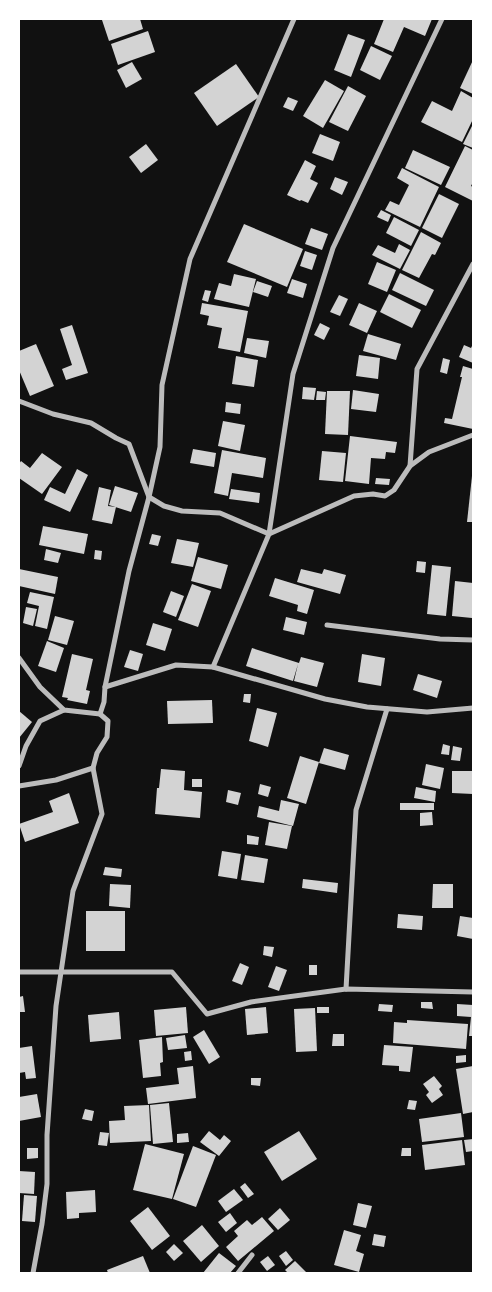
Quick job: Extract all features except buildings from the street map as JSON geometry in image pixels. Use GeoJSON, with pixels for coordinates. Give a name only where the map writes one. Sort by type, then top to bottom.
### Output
{"type":"FeatureCollection","features":[{"type":"Feature","properties":{"kind":"street"},"geometry":{"type":"LineString","coordinates":[[100,714],[104,702],[105,687],[129,571],[149,498],[160,447],[162,384],[190,259],[294,19]]}},
{"type":"Feature","properties":{"kind":"street"},"geometry":{"type":"LineString","coordinates":[[213,666],[269,534],[293,374],[333,248],[442,19]]}},
{"type":"Feature","properties":{"kind":"street"},"geometry":{"type":"LineString","coordinates":[[410,466],[417,369],[473,264]]}},
{"type":"Feature","properties":{"kind":"street"},"geometry":{"type":"LineString","coordinates":[[19,401],[53,414],[91,423],[129,444],[149,498],[164,506],[182,511],[220,512],[269,534],[354,496],[373,494],[385,496],[394,490],[410,466],[429,452],[473,435]]}},
{"type":"Feature","properties":{"kind":"street"},"geometry":{"type":"LineString","coordinates":[[327,625],[440,639],[473,640]]}},
{"type":"Feature","properties":{"kind":"street"},"geometry":{"type":"LineString","coordinates":[[19,658],[40,687],[64,710]]}},
{"type":"Feature","properties":{"kind":"street"},"geometry":{"type":"LineString","coordinates":[[105,687],[176,665],[213,666],[325,700],[367,707],[427,712],[473,708]]}},
{"type":"Feature","properties":{"kind":"street"},"geometry":{"type":"LineString","coordinates":[[346,990],[356,810],[387,709]]}},
{"type":"Feature","properties":{"kind":"street"},"geometry":{"type":"LineString","coordinates":[[19,766],[26,746],[40,721],[64,710],[100,714],[108,721],[107,737],[97,753],[93,768],[102,814],[73,891],[56,1006],[48,1125],[47,1184],[42,1224],[32,1273]]}},
{"type":"Feature","properties":{"kind":"street"},"geometry":{"type":"LineString","coordinates":[[19,786],[56,780],[93,768]]}},
{"type":"Feature","properties":{"kind":"street"},"geometry":{"type":"LineString","coordinates":[[19,972],[172,972],[208,1014],[251,1002],[346,990],[473,992]]}},
{"type":"Feature","properties":{"kind":"street"},"geometry":{"type":"LineString","coordinates":[[238,1273],[252,1254]]}}]}
